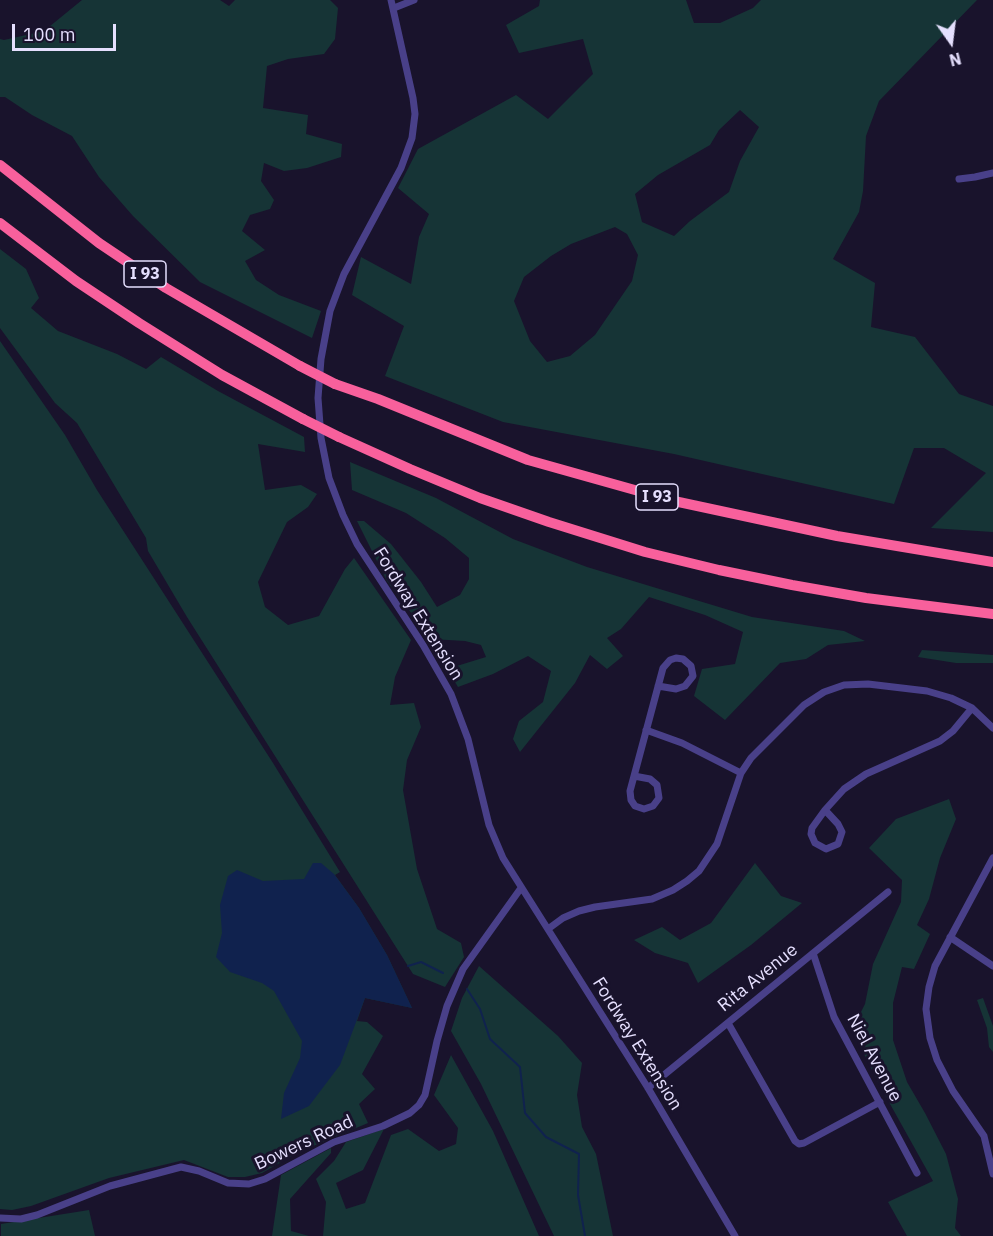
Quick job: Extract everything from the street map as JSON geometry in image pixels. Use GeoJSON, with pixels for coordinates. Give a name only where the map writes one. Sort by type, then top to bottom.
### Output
{"type":"FeatureCollection","features":[{"type":"Feature","properties":{"kind":"highway","name":"I 93"},"geometry":{"type":"LineString","coordinates":[[0,165],[99,243],[166,288],[335,384],[528,460],[633,490],[837,536],[993,562]]}},
{"type":"Feature","properties":{"kind":"highway","name":"I 93"},"geometry":{"type":"LineString","coordinates":[[0,223],[76,281],[145,328],[222,375],[339,436],[410,469],[487,500],[645,552],[719,570],[866,597],[993,614]]}},
{"type":"Feature","properties":{"kind":"street"},"geometry":{"type":"LineString","coordinates":[[392,4],[414,0]]}},
{"type":"Feature","properties":{"kind":"street","name":"Fordway Extension"},"geometry":{"type":"LineString","coordinates":[[392,4],[413,98],[415,114],[412,138],[401,168],[347,267],[331,307],[324,335],[318,398],[321,438],[329,478],[350,530],[369,565],[451,694],[468,739],[489,825],[503,858],[648,1088],[735,1236]]}},
{"type":"Feature","properties":{"kind":"street"},"geometry":{"type":"LineString","coordinates":[[959,179],[993,173]]}},
{"type":"Feature","properties":{"kind":"street"},"geometry":{"type":"LineString","coordinates":[[634,776],[650,779],[657,785],[660,795],[654,806],[641,808],[631,800],[630,791],[646,730],[658,686],[663,668],[670,660],[680,658],[689,663],[693,672],[688,685],[680,689],[658,686]]}},
{"type":"Feature","properties":{"kind":"street"},"geometry":{"type":"LineString","coordinates":[[548,929],[563,918],[579,911],[652,899],[687,881],[704,864],[717,844],[741,773],[751,758],[804,705],[824,692],[844,685],[881,684],[927,691],[951,698],[972,708],[993,728]]}},
{"type":"Feature","properties":{"kind":"street"},"geometry":{"type":"LineString","coordinates":[[825,810],[842,832],[838,844],[826,849],[817,846],[811,834],[814,825],[825,810],[844,789],[866,774],[940,741],[953,731],[972,708]]}},
{"type":"Feature","properties":{"kind":"street"},"geometry":{"type":"LineString","coordinates":[[646,730],[682,743],[741,773]]}},
{"type":"Feature","properties":{"kind":"street"},"geometry":{"type":"LineString","coordinates":[[993,858],[935,966],[928,987],[927,1009],[928,1030],[934,1053],[947,1082],[984,1136],[993,1174]]}},
{"type":"Feature","properties":{"kind":"street","name":"Bowers Road"},"geometry":{"type":"LineString","coordinates":[[0,1218],[21,1219],[37,1215],[110,1186],[181,1167],[199,1171],[228,1183],[249,1184],[265,1179],[334,1142],[383,1126],[410,1113],[425,1095],[447,1006],[463,969],[521,888]]}},
{"type":"Feature","properties":{"kind":"street","name":"Rita Avenue"},"geometry":{"type":"LineString","coordinates":[[648,1088],[888,892]]}},
{"type":"Feature","properties":{"kind":"street"},"geometry":{"type":"LineString","coordinates":[[950,937],[993,966]]}},
{"type":"Feature","properties":{"kind":"street","name":"Niel Avenue"},"geometry":{"type":"LineString","coordinates":[[813,953],[834,1017],[917,1173]]}},
{"type":"Feature","properties":{"kind":"street"},"geometry":{"type":"LineString","coordinates":[[728,1023],[795,1141],[799,1144],[880,1102]]}},
{"type":"Feature","properties":{"kind":"green space"},"geometry":{"type":"Polygon","coordinates":[[[82,0],[220,0],[229,6],[235,0],[330,0],[338,8],[335,39],[324,54],[288,59],[267,66],[263,108],[308,115],[306,134],[342,144],[341,157],[307,168],[284,171],[264,163],[261,181],[274,200],[270,209],[250,215],[242,231],[265,250],[245,261],[256,280],[279,295],[321,311],[312,338],[200,282],[133,216],[99,177],[72,136],[32,115],[5,97],[0,97],[0,39],[44,31],[82,0]]]}},
{"type":"Feature","properties":{"kind":"green space"},"geometry":{"type":"Polygon","coordinates":[[[540,0],[686,0],[694,23],[720,23],[753,8],[761,0],[977,0],[879,101],[866,136],[863,191],[859,212],[833,259],[875,283],[871,327],[915,337],[959,394],[993,406],[993,532],[931,528],[986,473],[944,448],[914,448],[894,504],[674,454],[503,422],[385,376],[404,326],[352,295],[361,257],[411,284],[419,237],[429,214],[398,188],[418,149],[516,95],[548,119],[593,74],[583,39],[519,53],[506,25],[539,6],[540,0]],[[740,110],[719,130],[710,145],[658,175],[635,194],[642,222],[674,236],[729,192],[740,161],[759,127],[740,110]],[[615,227],[571,244],[524,277],[514,301],[530,341],[547,362],[570,356],[595,335],[632,281],[638,255],[627,234],[615,227]]]}},
{"type":"Feature","properties":{"kind":"green space"},"geometry":{"type":"Polygon","coordinates":[[[0,249],[26,269],[39,298],[31,308],[58,331],[117,354],[146,369],[161,357],[218,391],[304,437],[305,452],[258,444],[265,490],[301,485],[317,494],[308,507],[287,522],[258,582],[265,607],[288,625],[319,616],[345,569],[354,558],[411,640],[395,677],[390,705],[414,703],[421,727],[407,760],[403,790],[417,869],[437,929],[461,943],[464,957],[445,987],[413,974],[187,617],[148,551],[146,538],[77,423],[55,403],[0,328],[0,249]]]}},
{"type":"Feature","properties":{"kind":"green space"},"geometry":{"type":"Polygon","coordinates":[[[0,341],[65,435],[97,490],[273,763],[340,872],[335,875],[359,908],[387,955],[412,1008],[365,998],[357,1021],[367,1022],[383,1036],[362,1074],[375,1089],[359,1104],[368,1123],[301,1151],[262,1173],[245,1177],[228,1177],[184,1160],[109,1178],[31,1206],[12,1210],[0,1209],[0,341]]]}},
{"type":"Feature","properties":{"kind":"green space"},"geometry":{"type":"Polygon","coordinates":[[[350,462],[436,498],[513,539],[587,567],[752,617],[844,631],[865,641],[828,645],[806,659],[780,663],[725,720],[694,696],[702,669],[735,664],[743,632],[705,615],[649,597],[621,629],[607,638],[623,656],[607,669],[590,655],[575,683],[520,752],[513,739],[519,721],[543,702],[551,671],[528,656],[493,674],[458,687],[447,669],[486,657],[481,645],[465,641],[431,639],[387,581],[357,521],[364,521],[391,544],[421,582],[437,607],[460,595],[469,579],[469,558],[445,538],[406,513],[352,490],[350,462]]]}},
{"type":"Feature","properties":{"kind":"green space"},"geometry":{"type":"Polygon","coordinates":[[[922,650],[993,655],[993,663],[956,663],[918,657],[922,650]]]}},
{"type":"Feature","properties":{"kind":"green space"},"geometry":{"type":"Polygon","coordinates":[[[949,799],[956,819],[940,858],[929,899],[917,925],[930,934],[914,969],[902,967],[893,1003],[893,1040],[907,1082],[946,1154],[958,1199],[955,1228],[961,1236],[907,1236],[888,1202],[933,1181],[852,1030],[865,1004],[873,964],[901,902],[902,880],[869,848],[896,819],[949,799]]]}},
{"type":"Feature","properties":{"kind":"green space"},"geometry":{"type":"Polygon","coordinates":[[[755,863],[781,896],[802,903],[751,945],[698,983],[688,963],[655,953],[634,940],[662,927],[680,940],[711,923],[755,863]]]}},
{"type":"Feature","properties":{"kind":"green space"},"geometry":{"type":"Polygon","coordinates":[[[479,966],[558,1036],[582,1063],[577,1095],[582,1127],[596,1154],[613,1236],[554,1236],[481,1084],[451,1031],[462,998],[479,966]]]}},
{"type":"Feature","properties":{"kind":"green space"},"geometry":{"type":"Polygon","coordinates":[[[983,998],[993,1026],[993,1052],[989,1047],[987,1028],[977,1000],[983,998]]]}},
{"type":"Feature","properties":{"kind":"green space"},"geometry":{"type":"Polygon","coordinates":[[[451,1055],[493,1131],[539,1236],[323,1236],[326,1202],[316,1179],[334,1161],[346,1142],[384,1129],[363,1170],[336,1183],[346,1209],[365,1203],[391,1135],[408,1129],[439,1151],[456,1144],[458,1128],[434,1095],[451,1055]]]}},
{"type":"Feature","properties":{"kind":"green space"},"geometry":{"type":"Polygon","coordinates":[[[331,1148],[331,1153],[290,1199],[291,1231],[309,1236],[272,1236],[281,1175],[331,1148]]]}},
{"type":"Feature","properties":{"kind":"green space"},"geometry":{"type":"Polygon","coordinates":[[[89,1210],[95,1236],[1,1236],[1,1224],[89,1210]]]}},
{"type":"Feature","properties":{"kind":"water"},"geometry":{"type":"Polygon","coordinates":[[[313,863],[321,863],[334,874],[359,908],[387,955],[412,1008],[365,998],[340,1065],[309,1106],[281,1119],[284,1093],[300,1058],[302,1041],[274,991],[262,983],[230,972],[216,957],[222,933],[220,905],[228,876],[237,870],[263,881],[304,879],[313,863]]]}},
{"type":"Feature","properties":{"kind":"waterway"},"geometry":{"type":"LineString","coordinates":[[408,966],[421,962],[443,973]]}},
{"type":"Feature","properties":{"kind":"waterway"},"geometry":{"type":"LineString","coordinates":[[467,989],[480,1009],[490,1039],[520,1067],[525,1113],[546,1137],[579,1154],[578,1195],[585,1236]]}}]}
